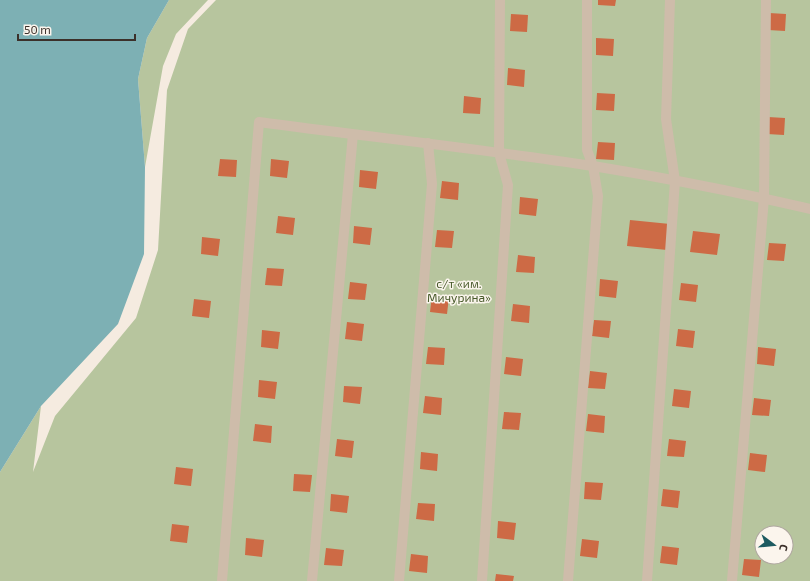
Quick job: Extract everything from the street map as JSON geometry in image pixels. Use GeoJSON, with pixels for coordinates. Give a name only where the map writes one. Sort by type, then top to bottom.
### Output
{"type":"FeatureCollection","features":[{"type":"Feature","properties":{"kind":"lane"},"geometry":{"type":"LineString","coordinates":[[482,581],[508,185],[499,153],[500,0]]}},
{"type":"Feature","properties":{"kind":"lane"},"geometry":{"type":"LineString","coordinates":[[568,581],[598,196],[593,166],[587,150],[587,0]]}},
{"type":"Feature","properties":{"kind":"lane"},"geometry":{"type":"LineString","coordinates":[[647,581],[675,181],[666,119],[670,0]]}},
{"type":"Feature","properties":{"kind":"lane"},"geometry":{"type":"LineString","coordinates":[[732,581],[764,198],[766,0]]}},
{"type":"Feature","properties":{"kind":"lane"},"geometry":{"type":"LineString","coordinates":[[222,581],[259,122],[428,143],[593,166],[764,198],[810,209]]}},
{"type":"Feature","properties":{"kind":"lane"},"geometry":{"type":"LineString","coordinates":[[312,581],[353,134]]}},
{"type":"Feature","properties":{"kind":"lane"},"geometry":{"type":"LineString","coordinates":[[399,581],[432,184],[428,143]]}},
{"type":"Feature","properties":{"kind":"green space"},"geometry":{"type":"Polygon","coordinates":[[[169,0],[208,0],[176,34],[163,66],[145,167],[138,79],[147,38],[169,0]]]}},
{"type":"Feature","properties":{"kind":"green space","name":"с/т «им. Мичурина»"},"geometry":{"type":"Polygon","coordinates":[[[216,0],[810,0],[810,581],[0,581],[0,472],[41,406],[33,472],[55,416],[136,318],[158,250],[167,90],[188,29],[216,0]]]}},
{"type":"Feature","properties":{"kind":"water"},"geometry":{"type":"Polygon","coordinates":[[[0,0],[169,0],[147,38],[138,79],[145,167],[144,254],[118,324],[41,406],[0,472],[0,0]]]}},
{"type":"Feature","properties":{"kind":"building"},"geometry":{"type":"Polygon","coordinates":[[[598,0],[616,0],[615,6],[598,5],[598,0]]]}},
{"type":"Feature","properties":{"kind":"building"},"geometry":{"type":"Polygon","coordinates":[[[769,13],[786,14],[785,31],[768,30],[769,13]]]}},
{"type":"Feature","properties":{"kind":"building"},"geometry":{"type":"Polygon","coordinates":[[[511,14],[528,15],[527,32],[510,31],[511,14]]]}},
{"type":"Feature","properties":{"kind":"building"},"geometry":{"type":"Polygon","coordinates":[[[596,38],[614,39],[613,56],[596,55],[596,38]]]}},
{"type":"Feature","properties":{"kind":"building"},"geometry":{"type":"Polygon","coordinates":[[[508,68],[525,70],[524,87],[507,85],[508,68]]]}},
{"type":"Feature","properties":{"kind":"building"},"geometry":{"type":"Polygon","coordinates":[[[597,93],[615,94],[614,111],[596,110],[597,93]]]}},
{"type":"Feature","properties":{"kind":"building"},"geometry":{"type":"Polygon","coordinates":[[[464,96],[481,98],[480,114],[463,113],[464,96]]]}},
{"type":"Feature","properties":{"kind":"building"},"geometry":{"type":"Polygon","coordinates":[[[768,117],[785,118],[784,135],[767,134],[768,117]]]}},
{"type":"Feature","properties":{"kind":"building"},"geometry":{"type":"Polygon","coordinates":[[[598,142],[615,143],[614,160],[596,159],[598,142]]]}},
{"type":"Feature","properties":{"kind":"building"},"geometry":{"type":"Polygon","coordinates":[[[220,159],[237,160],[236,177],[218,176],[220,159]]]}},
{"type":"Feature","properties":{"kind":"building"},"geometry":{"type":"Polygon","coordinates":[[[271,159],[289,161],[287,178],[270,176],[271,159]]]}},
{"type":"Feature","properties":{"kind":"building"},"geometry":{"type":"Polygon","coordinates":[[[360,170],[378,172],[376,189],[359,187],[360,170]]]}},
{"type":"Feature","properties":{"kind":"building"},"geometry":{"type":"Polygon","coordinates":[[[442,181],[459,183],[458,200],[440,198],[442,181]]]}},
{"type":"Feature","properties":{"kind":"building"},"geometry":{"type":"Polygon","coordinates":[[[520,197],[538,199],[536,216],[519,214],[520,197]]]}},
{"type":"Feature","properties":{"kind":"building"},"geometry":{"type":"Polygon","coordinates":[[[278,216],[295,218],[293,235],[276,233],[278,216]]]}},
{"type":"Feature","properties":{"kind":"building"},"geometry":{"type":"Polygon","coordinates":[[[630,220],[670,224],[667,250],[627,246],[630,220]]]}},
{"type":"Feature","properties":{"kind":"building"},"geometry":{"type":"Polygon","coordinates":[[[354,226],[372,228],[370,245],[353,243],[354,226]]]}},
{"type":"Feature","properties":{"kind":"building"},"geometry":{"type":"Polygon","coordinates":[[[437,230],[454,231],[452,248],[435,247],[437,230]]]}},
{"type":"Feature","properties":{"kind":"building"},"geometry":{"type":"Polygon","coordinates":[[[693,231],[720,234],[717,255],[690,252],[693,231]]]}},
{"type":"Feature","properties":{"kind":"building"},"geometry":{"type":"Polygon","coordinates":[[[202,237],[220,239],[218,256],[201,254],[202,237]]]}},
{"type":"Feature","properties":{"kind":"building"},"geometry":{"type":"Polygon","coordinates":[[[769,243],[786,244],[784,261],[767,260],[769,243]]]}},
{"type":"Feature","properties":{"kind":"building"},"geometry":{"type":"Polygon","coordinates":[[[518,255],[535,257],[534,273],[516,272],[518,255]]]}},
{"type":"Feature","properties":{"kind":"building"},"geometry":{"type":"Polygon","coordinates":[[[267,268],[284,269],[282,286],[265,285],[267,268]]]}},
{"type":"Feature","properties":{"kind":"building"},"geometry":{"type":"Polygon","coordinates":[[[600,279],[618,281],[616,298],[599,296],[600,279]]]}},
{"type":"Feature","properties":{"kind":"building"},"geometry":{"type":"Polygon","coordinates":[[[350,282],[367,284],[365,300],[348,299],[350,282]]]}},
{"type":"Feature","properties":{"kind":"building"},"geometry":{"type":"Polygon","coordinates":[[[681,283],[698,285],[696,302],[679,300],[681,283]]]}},
{"type":"Feature","properties":{"kind":"building"},"geometry":{"type":"Polygon","coordinates":[[[432,295],[449,297],[447,314],[430,312],[432,295]]]}},
{"type":"Feature","properties":{"kind":"building"},"geometry":{"type":"Polygon","coordinates":[[[194,299],[211,301],[209,318],[192,316],[194,299]]]}},
{"type":"Feature","properties":{"kind":"building"},"geometry":{"type":"Polygon","coordinates":[[[513,304],[530,306],[529,323],[511,321],[513,304]]]}},
{"type":"Feature","properties":{"kind":"building"},"geometry":{"type":"Polygon","coordinates":[[[594,320],[611,321],[609,338],[592,336],[594,320]]]}},
{"type":"Feature","properties":{"kind":"building"},"geometry":{"type":"Polygon","coordinates":[[[347,322],[364,324],[362,341],[345,339],[347,322]]]}},
{"type":"Feature","properties":{"kind":"building"},"geometry":{"type":"Polygon","coordinates":[[[678,329],[695,331],[693,348],[676,346],[678,329]]]}},
{"type":"Feature","properties":{"kind":"building"},"geometry":{"type":"Polygon","coordinates":[[[262,330],[280,332],[278,349],[261,347],[262,330]]]}},
{"type":"Feature","properties":{"kind":"building"},"geometry":{"type":"Polygon","coordinates":[[[428,347],[445,348],[444,365],[426,364],[428,347]]]}},
{"type":"Feature","properties":{"kind":"building"},"geometry":{"type":"Polygon","coordinates":[[[758,347],[776,349],[774,366],[757,364],[758,347]]]}},
{"type":"Feature","properties":{"kind":"building"},"geometry":{"type":"Polygon","coordinates":[[[506,357],[523,359],[521,376],[504,374],[506,357]]]}},
{"type":"Feature","properties":{"kind":"building"},"geometry":{"type":"Polygon","coordinates":[[[590,371],[607,373],[605,389],[588,388],[590,371]]]}},
{"type":"Feature","properties":{"kind":"building"},"geometry":{"type":"Polygon","coordinates":[[[259,380],[277,382],[275,399],[258,397],[259,380]]]}},
{"type":"Feature","properties":{"kind":"building"},"geometry":{"type":"Polygon","coordinates":[[[344,386],[362,387],[360,404],[343,402],[344,386]]]}},
{"type":"Feature","properties":{"kind":"building"},"geometry":{"type":"Polygon","coordinates":[[[674,389],[691,391],[689,408],[672,406],[674,389]]]}},
{"type":"Feature","properties":{"kind":"building"},"geometry":{"type":"Polygon","coordinates":[[[425,396],[442,398],[441,415],[423,413],[425,396]]]}},
{"type":"Feature","properties":{"kind":"building"},"geometry":{"type":"Polygon","coordinates":[[[754,398],[771,400],[769,416],[752,415],[754,398]]]}},
{"type":"Feature","properties":{"kind":"building"},"geometry":{"type":"Polygon","coordinates":[[[504,412],[521,413],[519,430],[502,429],[504,412]]]}},
{"type":"Feature","properties":{"kind":"building"},"geometry":{"type":"Polygon","coordinates":[[[588,414],[605,416],[604,433],[586,431],[588,414]]]}},
{"type":"Feature","properties":{"kind":"building"},"geometry":{"type":"Polygon","coordinates":[[[255,424],[272,426],[271,443],[253,441],[255,424]]]}},
{"type":"Feature","properties":{"kind":"building"},"geometry":{"type":"Polygon","coordinates":[[[337,439],[354,441],[352,458],[335,456],[337,439]]]}},
{"type":"Feature","properties":{"kind":"building"},"geometry":{"type":"Polygon","coordinates":[[[669,439],[686,441],[684,457],[667,456],[669,439]]]}},
{"type":"Feature","properties":{"kind":"building"},"geometry":{"type":"Polygon","coordinates":[[[421,452],[438,454],[437,471],[420,469],[421,452]]]}},
{"type":"Feature","properties":{"kind":"building"},"geometry":{"type":"Polygon","coordinates":[[[750,453],[767,455],[765,472],[748,470],[750,453]]]}},
{"type":"Feature","properties":{"kind":"building"},"geometry":{"type":"Polygon","coordinates":[[[176,467],[193,469],[191,486],[174,484],[176,467]]]}},
{"type":"Feature","properties":{"kind":"building"},"geometry":{"type":"Polygon","coordinates":[[[294,474],[312,475],[310,492],[293,491],[294,474]]]}},
{"type":"Feature","properties":{"kind":"building"},"geometry":{"type":"Polygon","coordinates":[[[585,482],[603,483],[601,500],[584,499],[585,482]]]}},
{"type":"Feature","properties":{"kind":"building"},"geometry":{"type":"Polygon","coordinates":[[[663,489],[680,491],[678,508],[661,506],[663,489]]]}},
{"type":"Feature","properties":{"kind":"building"},"geometry":{"type":"Polygon","coordinates":[[[331,494],[349,496],[347,513],[330,511],[331,494]]]}},
{"type":"Feature","properties":{"kind":"building"},"geometry":{"type":"Polygon","coordinates":[[[418,503],[435,504],[434,521],[416,519],[418,503]]]}},
{"type":"Feature","properties":{"kind":"building"},"geometry":{"type":"Polygon","coordinates":[[[498,521],[516,523],[514,540],[497,538],[498,521]]]}},
{"type":"Feature","properties":{"kind":"building"},"geometry":{"type":"Polygon","coordinates":[[[172,524],[189,526],[187,543],[170,541],[172,524]]]}},
{"type":"Feature","properties":{"kind":"building"},"geometry":{"type":"Polygon","coordinates":[[[246,538],[264,540],[262,557],[245,555],[246,538]]]}},
{"type":"Feature","properties":{"kind":"building"},"geometry":{"type":"Polygon","coordinates":[[[582,539],[599,541],[597,558],[580,556],[582,539]]]}},
{"type":"Feature","properties":{"kind":"building"},"geometry":{"type":"Polygon","coordinates":[[[662,546],[679,548],[677,565],[660,563],[662,546]]]}},
{"type":"Feature","properties":{"kind":"building"},"geometry":{"type":"Polygon","coordinates":[[[326,548],[344,550],[342,566],[324,565],[326,548]]]}},
{"type":"Feature","properties":{"kind":"building"},"geometry":{"type":"Polygon","coordinates":[[[411,554],[428,556],[427,573],[409,571],[411,554]]]}},
{"type":"Feature","properties":{"kind":"building"},"geometry":{"type":"Polygon","coordinates":[[[744,559],[754,560],[754,565],[760,565],[759,577],[742,575],[744,559]]]}},
{"type":"Feature","properties":{"kind":"building"},"geometry":{"type":"Polygon","coordinates":[[[496,574],[514,576],[513,581],[495,581],[496,574]]]}}]}
